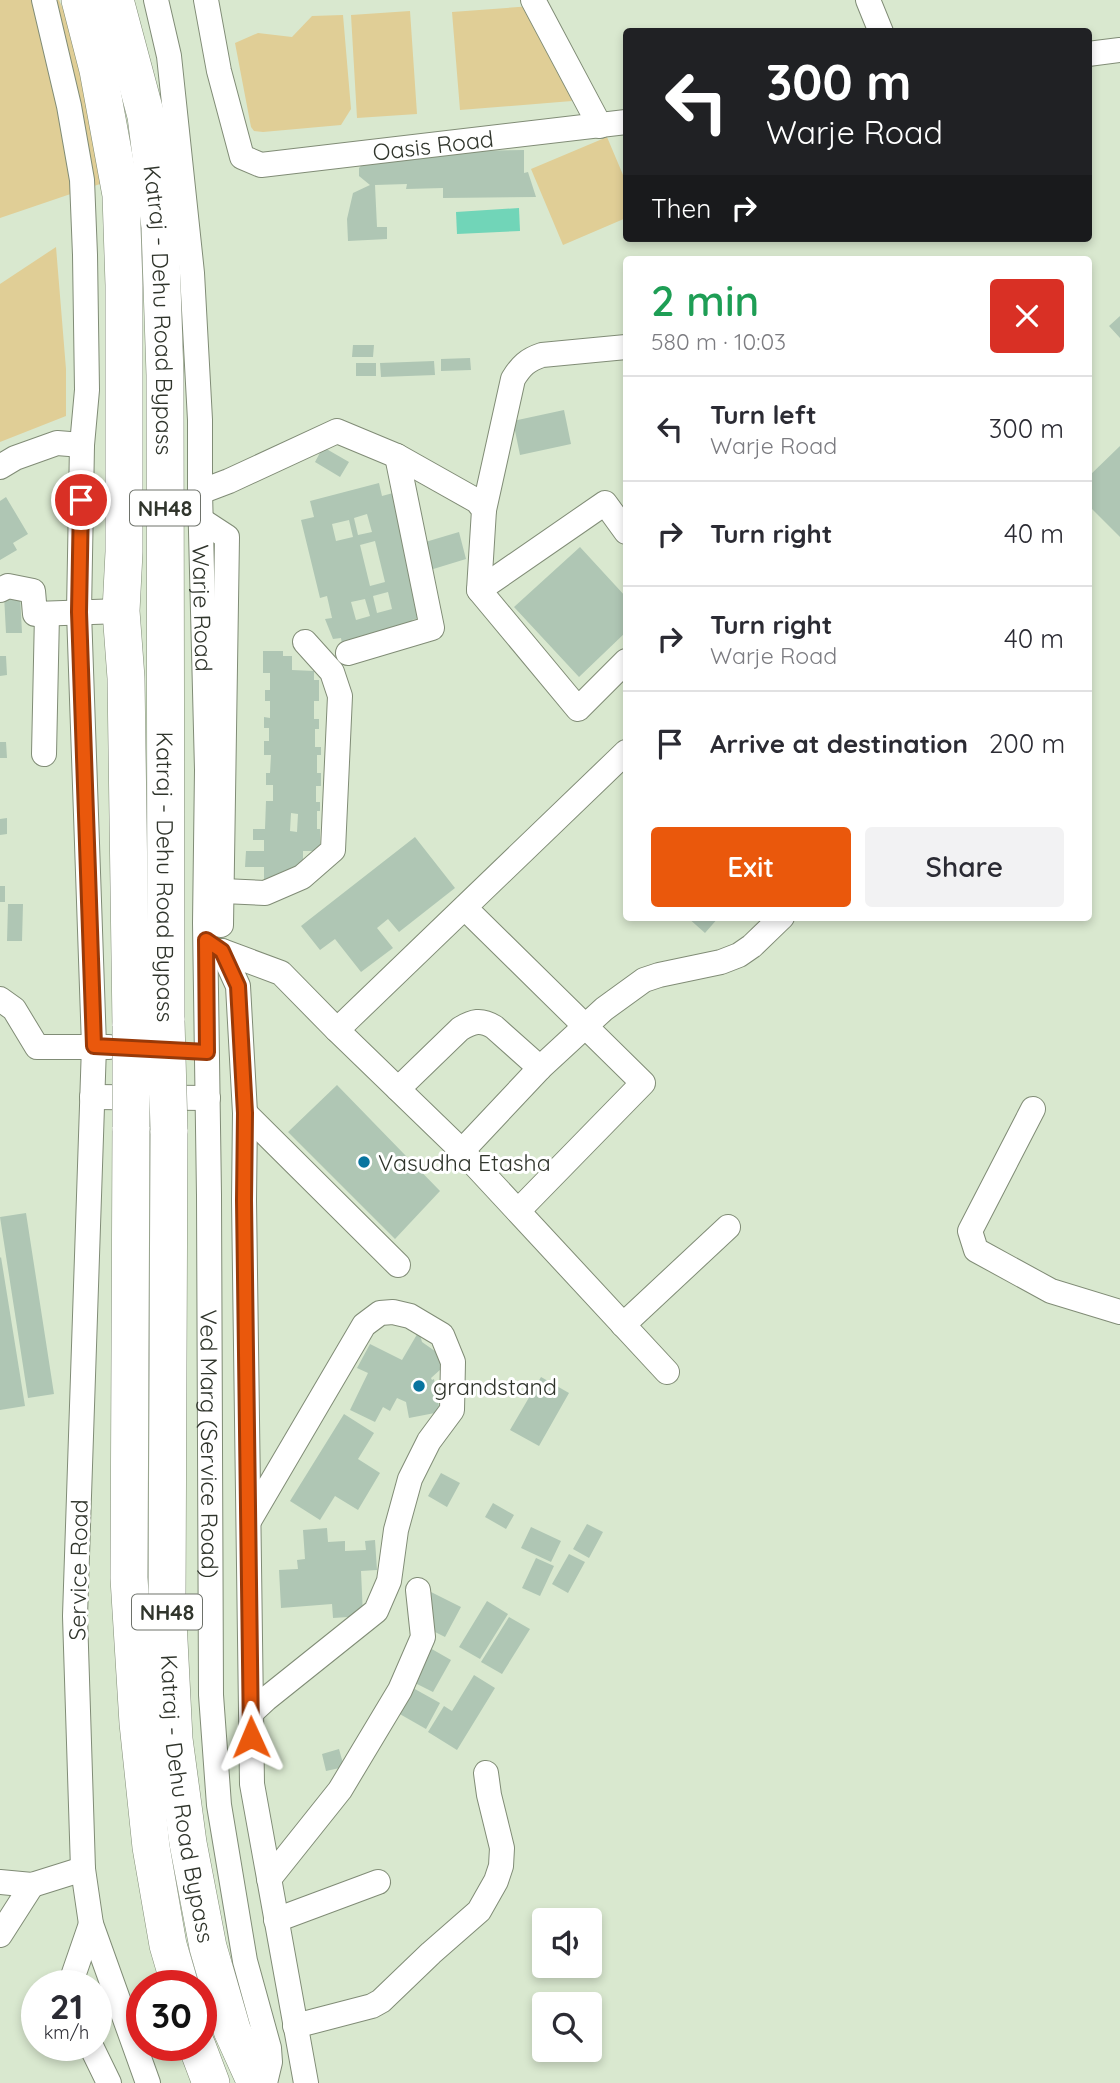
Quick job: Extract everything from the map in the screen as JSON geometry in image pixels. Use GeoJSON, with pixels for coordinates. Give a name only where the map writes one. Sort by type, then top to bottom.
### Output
{"type":"FeatureCollection","features":[{"type":"Feature","properties":{"kind":"highway","name":"Katraj - Dehu Road Bypass"},"geometry":{"type":"LineString","coordinates":[[80,0],[98,70],[121,195],[124,285],[124,552],[121,611],[149,1024],[169,1130],[167,1601],[174,1739],[188,1843],[208,1947],[233,2030],[256,2083]]}},
{"type":"Feature","properties":{"kind":"highway","name":"Katraj - Dehu Road Bypass"},"geometry":{"type":"LineString","coordinates":[[116,0],[146,116],[160,227],[165,375],[149,1024],[131,1127],[129,1578],[138,1723],[151,1847],[168,1945],[175,1970]]}},
{"type":"Feature","properties":{"kind":"street"},"geometry":{"type":"LineString","coordinates":[[44,0],[69,106],[82,180],[87,390],[82,445],[79,612],[94,1046]]}},
{"type":"Feature","properties":{"kind":"street","name":"Warje Road"},"geometry":{"type":"LineString","coordinates":[[156,0],[169,56],[192,272],[200,420],[207,770],[214,946],[207,1052]]}},
{"type":"Feature","properties":{"kind":"street","name":"Oasis Road"},"geometry":{"type":"LineString","coordinates":[[206,0],[219,71],[242,157],[261,165],[623,122]]}},
{"type":"Feature","properties":{"kind":"street"},"geometry":{"type":"LineString","coordinates":[[533,0],[600,126]]}},
{"type":"Feature","properties":{"kind":"street"},"geometry":{"type":"LineString","coordinates":[[868,0],[879,28]]}},
{"type":"Feature","properties":{"kind":"street"},"geometry":{"type":"LineString","coordinates":[[1092,54],[1120,50]]}},
{"type":"Feature","properties":{"kind":"street"},"geometry":{"type":"LineString","coordinates":[[623,347],[542,355],[520,366],[513,379],[484,510],[479,590],[578,709],[623,664]]}},
{"type":"Feature","properties":{"kind":"street"},"geometry":{"type":"LineString","coordinates":[[200,492],[337,431],[397,456],[477,500],[484,510]]}},
{"type":"Feature","properties":{"kind":"street"},"geometry":{"type":"LineString","coordinates":[[0,467],[15,458],[57,443],[82,445]]}},
{"type":"Feature","properties":{"kind":"street"},"geometry":{"type":"LineString","coordinates":[[348,653],[432,628],[397,456]]}},
{"type":"Feature","properties":{"kind":"street"},"geometry":{"type":"LineString","coordinates":[[479,590],[605,503],[623,528]]}},
{"type":"Feature","properties":{"kind":"street"},"geometry":{"type":"LineString","coordinates":[[201,520],[227,537],[223,891],[214,946],[238,986],[245,1113],[252,1784],[306,2083]]}},
{"type":"Feature","properties":{"kind":"street"},"geometry":{"type":"LineString","coordinates":[[0,590],[8,586],[33,591],[35,614],[121,611]]}},
{"type":"Feature","properties":{"kind":"street"},"geometry":{"type":"LineString","coordinates":[[44,754],[47,614]]}},
{"type":"Feature","properties":{"kind":"street"},"geometry":{"type":"LineString","coordinates":[[223,891],[265,893],[302,877],[333,850],[340,696],[332,672],[304,642]]}},
{"type":"Feature","properties":{"kind":"street"},"geometry":{"type":"LineString","coordinates":[[337,1030],[623,755]]}},
{"type":"Feature","properties":{"kind":"street"},"geometry":{"type":"LineString","coordinates":[[465,908],[643,1083],[518,1211]]}},
{"type":"Feature","properties":{"kind":"street"},"geometry":{"type":"LineString","coordinates":[[462,1150],[540,1068],[586,1025],[644,980],[721,962],[739,955],[778,921]]}},
{"type":"Feature","properties":{"kind":"street"},"geometry":{"type":"LineString","coordinates":[[214,946],[281,973],[462,1150],[667,1371]]}},
{"type":"Feature","properties":{"kind":"street"},"geometry":{"type":"LineString","coordinates":[[0,999],[14,1009],[37,1046],[207,1052]]}},
{"type":"Feature","properties":{"kind":"street"},"geometry":{"type":"LineString","coordinates":[[398,1088],[460,1029],[478,1021],[494,1027],[540,1068]]}},
{"type":"Feature","properties":{"kind":"street","name":"Service Road"},"geometry":{"type":"LineString","coordinates":[[94,1046],[75,1616],[83,1869],[90,1924],[148,2083]]}},
{"type":"Feature","properties":{"kind":"street","name":"Ved Marg (Service Road)"},"geometry":{"type":"LineString","coordinates":[[207,1052],[211,1695],[219,1805],[245,1961],[269,2048],[270,2062],[265,2083]]}},
{"type":"Feature","properties":{"kind":"street"},"geometry":{"type":"LineString","coordinates":[[92,1097],[208,1098]]}},
{"type":"Feature","properties":{"kind":"street"},"geometry":{"type":"LineString","coordinates":[[1033,1109],[970,1231],[976,1251],[1051,1291],[1120,1312]]}},
{"type":"Feature","properties":{"kind":"street"},"geometry":{"type":"LineString","coordinates":[[245,1113],[398,1265]]}},
{"type":"Feature","properties":{"kind":"street"},"geometry":{"type":"LineString","coordinates":[[623,1325],[728,1227]]}},
{"type":"Feature","properties":{"kind":"street"},"geometry":{"type":"LineString","coordinates":[[249,1522],[364,1325],[380,1313],[393,1312],[410,1316],[442,1335],[453,1362],[452,1410],[429,1441],[410,1479],[396,1530],[389,1581],[376,1611],[251,1713]]}},
{"type":"Feature","properties":{"kind":"street"},"geometry":{"type":"LineString","coordinates":[[269,1879],[340,1790],[400,1690],[423,1637],[418,1590]]}},
{"type":"Feature","properties":{"kind":"street"},"geometry":{"type":"LineString","coordinates":[[296,2026],[372,2006],[380,2001],[479,1911],[496,1881],[501,1866],[502,1848],[486,1773]]}},
{"type":"Feature","properties":{"kind":"street"},"geometry":{"type":"LineString","coordinates":[[0,1882],[32,1885],[83,1869]]}},
{"type":"Feature","properties":{"kind":"street"},"geometry":{"type":"LineString","coordinates":[[276,1920],[378,1882]]}},
{"type":"Feature","properties":{"kind":"street"},"geometry":{"type":"LineString","coordinates":[[0,1935],[32,1885]]}},
{"type":"Feature","properties":{"kind":"street"},"geometry":{"type":"LineString","coordinates":[[75,1970],[90,1924]]}},
{"type":"Feature","properties":{"kind":"street"},"geometry":{"type":"LineString","coordinates":[[98,2061],[109,2083]]}},
{"type":"Feature","properties":{"kind":"shaded area"},"geometry":{"type":"Polygon","coordinates":[[[0,0],[59,0],[87,63],[100,184],[0,218],[0,0]]]}},
{"type":"Feature","properties":{"kind":"shaded area"},"geometry":{"type":"Polygon","coordinates":[[[532,6],[572,101],[460,110],[452,12],[532,6]]]}},
{"type":"Feature","properties":{"kind":"shaded area"},"geometry":{"type":"Polygon","coordinates":[[[410,11],[417,114],[357,118],[351,15],[410,11]]]}},
{"type":"Feature","properties":{"kind":"shaded area"},"geometry":{"type":"Polygon","coordinates":[[[343,15],[351,109],[341,125],[254,131],[235,43],[258,33],[292,37],[312,16],[343,15]]]}},
{"type":"Feature","properties":{"kind":"shaded area"},"geometry":{"type":"Polygon","coordinates":[[[607,137],[623,175],[623,219],[563,245],[531,169],[607,137]]]}},
{"type":"Feature","properties":{"kind":"shaded area"},"geometry":{"type":"Polygon","coordinates":[[[56,247],[66,369],[66,416],[0,442],[0,284],[56,247]]]}},
{"type":"Feature","properties":{"kind":"water"},"geometry":{"type":"Polygon","coordinates":[[[519,208],[520,231],[457,234],[456,212],[519,208]]]}},
{"type":"Feature","properties":{"kind":"building"},"geometry":{"type":"Polygon","coordinates":[[[524,150],[524,173],[528,172],[536,197],[443,198],[443,188],[406,189],[407,184],[375,185],[377,227],[387,227],[387,239],[348,241],[347,219],[353,193],[370,185],[359,176],[359,168],[370,156],[406,152],[524,150]]]}},
{"type":"Feature","properties":{"kind":"building"},"geometry":{"type":"Polygon","coordinates":[[[1120,316],[1120,338],[1109,326],[1120,316]]]}},
{"type":"Feature","properties":{"kind":"building"},"geometry":{"type":"Polygon","coordinates":[[[353,345],[374,345],[373,357],[352,357],[353,345]]]}},
{"type":"Feature","properties":{"kind":"building"},"geometry":{"type":"Polygon","coordinates":[[[470,358],[471,370],[441,371],[441,359],[470,358]]]}},
{"type":"Feature","properties":{"kind":"building"},"geometry":{"type":"Polygon","coordinates":[[[434,361],[435,375],[381,377],[380,363],[434,361]]]}},
{"type":"Feature","properties":{"kind":"building"},"geometry":{"type":"Polygon","coordinates":[[[356,363],[376,363],[376,376],[356,376],[356,363]]]}},
{"type":"Feature","properties":{"kind":"building"},"geometry":{"type":"Polygon","coordinates":[[[564,410],[571,444],[520,455],[513,421],[564,410]]]}},
{"type":"Feature","properties":{"kind":"building"},"geometry":{"type":"Polygon","coordinates":[[[1120,446],[1120,537],[1092,509],[1092,473],[1120,446]]]}},
{"type":"Feature","properties":{"kind":"building"},"geometry":{"type":"Polygon","coordinates":[[[323,447],[349,462],[340,477],[315,462],[323,447]]]}},
{"type":"Feature","properties":{"kind":"building"},"geometry":{"type":"Polygon","coordinates":[[[379,483],[382,496],[393,493],[423,617],[412,620],[415,632],[343,650],[341,638],[333,639],[325,619],[332,618],[327,596],[320,598],[301,520],[314,517],[310,501],[379,483]],[[367,514],[354,518],[358,535],[372,532],[367,514]],[[349,520],[332,524],[336,541],[353,537],[349,520]],[[375,541],[360,545],[370,586],[385,582],[375,541]],[[388,592],[373,596],[377,613],[392,609],[388,592]],[[365,599],[351,602],[356,620],[370,616],[365,599]]]}},
{"type":"Feature","properties":{"kind":"building"},"geometry":{"type":"Polygon","coordinates":[[[6,497],[28,534],[13,543],[17,550],[0,560],[0,501],[6,497]]]}},
{"type":"Feature","properties":{"kind":"building"},"geometry":{"type":"Polygon","coordinates":[[[459,532],[466,559],[430,570],[422,543],[459,532]]]}},
{"type":"Feature","properties":{"kind":"building"},"geometry":{"type":"Polygon","coordinates":[[[580,547],[623,594],[623,635],[579,677],[514,607],[580,547]]]}},
{"type":"Feature","properties":{"kind":"building"},"geometry":{"type":"Polygon","coordinates":[[[20,594],[22,633],[6,633],[4,595],[20,594]]]}},
{"type":"Feature","properties":{"kind":"building"},"geometry":{"type":"Polygon","coordinates":[[[263,651],[283,651],[283,656],[292,656],[292,670],[314,671],[314,680],[319,680],[319,701],[314,701],[314,719],[319,719],[319,729],[315,729],[315,747],[321,747],[321,755],[317,755],[317,773],[321,773],[321,786],[316,786],[316,802],[320,802],[317,829],[320,829],[320,851],[303,851],[303,867],[295,867],[295,873],[264,886],[264,867],[245,867],[246,851],[264,851],[264,840],[253,840],[253,829],[265,829],[266,801],[273,801],[273,785],[266,785],[271,755],[264,755],[264,741],[269,741],[269,728],[264,728],[264,717],[270,718],[270,701],[265,701],[265,690],[270,690],[270,673],[263,673],[263,651]],[[291,813],[290,831],[297,832],[298,814],[291,813]]]}},
{"type":"Feature","properties":{"kind":"building"},"geometry":{"type":"Polygon","coordinates":[[[0,656],[6,656],[7,675],[0,676],[0,656]]]}},
{"type":"Feature","properties":{"kind":"building"},"geometry":{"type":"Polygon","coordinates":[[[0,742],[6,742],[7,758],[0,758],[0,742]]]}},
{"type":"Feature","properties":{"kind":"building"},"geometry":{"type":"Polygon","coordinates":[[[7,818],[7,834],[0,835],[0,819],[7,818]]]}},
{"type":"Feature","properties":{"kind":"building"},"geometry":{"type":"Polygon","coordinates":[[[415,837],[455,888],[399,932],[388,919],[377,928],[393,948],[361,972],[335,939],[320,950],[301,926],[415,837]]]}},
{"type":"Feature","properties":{"kind":"building"},"geometry":{"type":"Polygon","coordinates":[[[0,886],[5,886],[5,902],[0,902],[0,886]]]}},
{"type":"Feature","properties":{"kind":"building"},"geometry":{"type":"Polygon","coordinates":[[[8,904],[23,904],[22,941],[7,941],[8,904]]]}},
{"type":"Feature","properties":{"kind":"building"},"geometry":{"type":"Polygon","coordinates":[[[692,921],[716,921],[705,933],[692,921]]]}},
{"type":"Feature","properties":{"kind":"building","name":"Vasudha Etasha"},"geometry":{"type":"Polygon","coordinates":[[[337,1085],[440,1191],[395,1239],[288,1132],[337,1085]]]}},
{"type":"Feature","properties":{"kind":"building"},"geometry":{"type":"Polygon","coordinates":[[[26,1213],[54,1394],[28,1398],[0,1217],[26,1213]]]}},
{"type":"Feature","properties":{"kind":"building"},"geometry":{"type":"Polygon","coordinates":[[[0,1258],[25,1406],[0,1410],[0,1258]]]}},
{"type":"Feature","properties":{"kind":"building"},"geometry":{"type":"Polygon","coordinates":[[[419,1331],[422,1342],[442,1356],[441,1369],[431,1378],[434,1379],[440,1412],[409,1418],[406,1402],[397,1398],[390,1411],[383,1407],[375,1422],[350,1410],[368,1373],[357,1368],[370,1344],[402,1360],[419,1331]]]}},
{"type":"Feature","properties":{"kind":"building"},"geometry":{"type":"Polygon","coordinates":[[[541,1377],[569,1393],[539,1446],[510,1430],[541,1377]]]}},
{"type":"Feature","properties":{"kind":"building"},"geometry":{"type":"Polygon","coordinates":[[[344,1414],[374,1433],[358,1459],[380,1473],[358,1510],[335,1496],[320,1520],[290,1501],[344,1414]]]}},
{"type":"Feature","properties":{"kind":"building"},"geometry":{"type":"Polygon","coordinates":[[[441,1473],[460,1483],[447,1507],[428,1496],[441,1473]]]}},
{"type":"Feature","properties":{"kind":"building"},"geometry":{"type":"Polygon","coordinates":[[[493,1503],[514,1515],[506,1529],[485,1517],[493,1503]]]}},
{"type":"Feature","properties":{"kind":"building"},"geometry":{"type":"Polygon","coordinates":[[[587,1524],[603,1532],[589,1558],[573,1549],[587,1524]]]}},
{"type":"Feature","properties":{"kind":"building"},"geometry":{"type":"Polygon","coordinates":[[[531,1527],[561,1541],[551,1562],[521,1548],[531,1527]]]}},
{"type":"Feature","properties":{"kind":"building"},"geometry":{"type":"Polygon","coordinates":[[[327,1528],[328,1542],[345,1541],[345,1551],[366,1550],[365,1541],[375,1540],[377,1570],[361,1571],[363,1616],[333,1618],[332,1604],[281,1608],[279,1570],[298,1569],[297,1560],[305,1559],[303,1530],[327,1528]]]}},
{"type":"Feature","properties":{"kind":"building"},"geometry":{"type":"Polygon","coordinates":[[[569,1554],[585,1562],[568,1593],[552,1584],[569,1554]]]}},
{"type":"Feature","properties":{"kind":"building"},"geometry":{"type":"Polygon","coordinates":[[[536,1558],[554,1566],[540,1596],[522,1588],[536,1558]]]}},
{"type":"Feature","properties":{"kind":"building"},"geometry":{"type":"Polygon","coordinates":[[[431,1592],[461,1607],[445,1637],[427,1628],[427,1600],[431,1592]]]}},
{"type":"Feature","properties":{"kind":"building"},"geometry":{"type":"Polygon","coordinates":[[[487,1601],[508,1614],[480,1659],[459,1647],[487,1601]]]}},
{"type":"Feature","properties":{"kind":"building"},"geometry":{"type":"Polygon","coordinates":[[[509,1617],[530,1629],[502,1674],[481,1662],[509,1617]]]}},
{"type":"Feature","properties":{"kind":"building"},"geometry":{"type":"Polygon","coordinates":[[[430,1648],[451,1660],[433,1692],[415,1683],[430,1648]]]}},
{"type":"Feature","properties":{"kind":"building"},"geometry":{"type":"Polygon","coordinates":[[[474,1675],[495,1688],[457,1750],[428,1732],[444,1706],[452,1711],[474,1675]]]}},
{"type":"Feature","properties":{"kind":"building"},"geometry":{"type":"Polygon","coordinates":[[[413,1688],[440,1703],[426,1729],[398,1713],[413,1688]]]}},
{"type":"Feature","properties":{"kind":"building"},"geometry":{"type":"Polygon","coordinates":[[[339,1749],[344,1767],[326,1771],[322,1754],[339,1749]]]}},
{"type":"Feature","properties":{"kind":"place","name":"Vasudha Etasha"},"geometry":{"type":"Point","coordinates":[364,1162]}},
{"type":"Feature","properties":{"kind":"place","name":"grandstand"},"geometry":{"type":"Point","coordinates":[419,1386]}},
{"type":"Feature","properties":{"kind":"route"},"geometry":{"type":"LineString","coordinates":[[81,500],[79,612],[94,1046],[207,1052],[206,940],[222,951],[238,986],[245,1113],[251,1737]]}}]}
